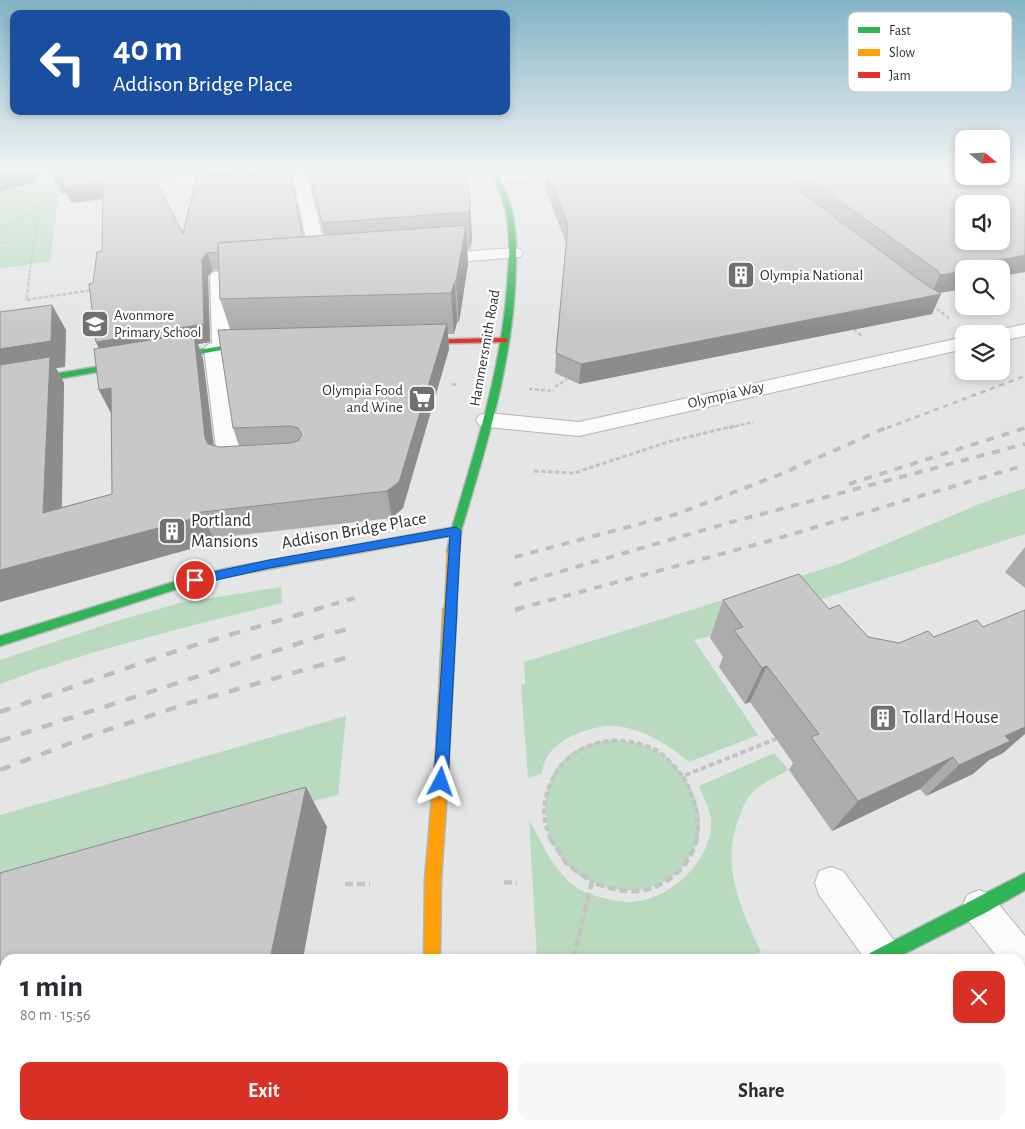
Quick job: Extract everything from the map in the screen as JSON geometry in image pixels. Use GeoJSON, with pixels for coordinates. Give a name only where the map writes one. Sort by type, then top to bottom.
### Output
{"type":"FeatureCollection","features":[{"type":"Feature","properties":{"kind":"main road","name":"Hammersmith Road"},"geometry":{"type":"LineString","coordinates":[[432,954],[433,880],[456,531],[487,420],[504,340],[512,288],[514,253],[511,222]]}},
{"type":"Feature","properties":{"kind":"main road"},"geometry":{"type":"LineString","coordinates":[[399,342],[504,340]]}},
{"type":"Feature","properties":{"kind":"main road"},"geometry":{"type":"LineString","coordinates":[[0,386],[218,349],[271,346]]}},
{"type":"Feature","properties":{"kind":"main road","name":"Addison Bridge Place"},"geometry":{"type":"LineString","coordinates":[[0,641],[180,584],[225,573],[456,531]]}},
{"type":"Feature","properties":{"kind":"main road"},"geometry":{"type":"LineString","coordinates":[[886,954],[979,908],[1025,881]]}},
{"type":"Feature","properties":{"kind":"street"},"geometry":{"type":"LineString","coordinates":[[311,222],[321,268]]}},
{"type":"Feature","properties":{"kind":"street"},"geometry":{"type":"LineString","coordinates":[[418,260],[514,253]]}},
{"type":"Feature","properties":{"kind":"street"},"geometry":{"type":"LineString","coordinates":[[302,269],[340,266]]}},
{"type":"Feature","properties":{"kind":"street"},"geometry":{"type":"LineString","coordinates":[[240,463],[218,349],[219,276],[247,274]]}},
{"type":"Feature","properties":{"kind":"street"},"geometry":{"type":"LineString","coordinates":[[1010,333],[1025,330]]}},
{"type":"Feature","properties":{"kind":"street","name":"Olympia Way"},"geometry":{"type":"LineString","coordinates":[[487,420],[559,428],[579,428],[955,334]]}},
{"type":"Feature","properties":{"kind":"lane"},"geometry":{"type":"LineString","coordinates":[[831,883],[878,954]]}},
{"type":"Feature","properties":{"kind":"lane"},"geometry":{"type":"LineString","coordinates":[[979,908],[1017,954]]}},
{"type":"Feature","properties":{"kind":"path"},"geometry":{"type":"LineString","coordinates":[[0,231],[14,222]]}},
{"type":"Feature","properties":{"kind":"path"},"geometry":{"type":"LineString","coordinates":[[38,222],[26,300],[92,290]]}},
{"type":"Feature","properties":{"kind":"path"},"geometry":{"type":"LineString","coordinates":[[0,243],[35,241]]}},
{"type":"Feature","properties":{"kind":"path"},"geometry":{"type":"LineString","coordinates":[[928,301],[955,328]]}},
{"type":"Feature","properties":{"kind":"path"},"geometry":{"type":"LineString","coordinates":[[529,389],[554,389],[567,379]]}},
{"type":"Feature","properties":{"kind":"path"},"geometry":{"type":"LineString","coordinates":[[452,384],[458,385]]}},
{"type":"Feature","properties":{"kind":"path"},"geometry":{"type":"LineString","coordinates":[[684,776],[776,739]]}},
{"type":"Feature","properties":{"kind":"path"},"geometry":{"type":"LineString","coordinates":[[610,740],[632,741],[652,749],[669,760],[684,776],[696,800],[700,823],[698,838],[693,852],[679,871],[659,885],[636,891],[614,890],[592,882],[566,863],[556,850],[549,835],[544,814],[547,788],[557,767],[572,753],[588,744],[610,740]]}},
{"type":"Feature","properties":{"kind":"path"},"geometry":{"type":"LineString","coordinates":[[540,795],[545,801]]}},
{"type":"Feature","properties":{"kind":"path"},"geometry":{"type":"LineString","coordinates":[[504,882],[517,883]]}},
{"type":"Feature","properties":{"kind":"path"},"geometry":{"type":"LineString","coordinates":[[574,954],[592,882]]}},
{"type":"Feature","properties":{"kind":"path"},"geometry":{"type":"LineString","coordinates":[[345,884],[370,884]]}},
{"type":"Feature","properties":{"kind":"green space"},"geometry":{"type":"Polygon","coordinates":[[[0,222],[55,222],[50,261],[0,269],[0,222]]]}},
{"type":"Feature","properties":{"kind":"green space"},"geometry":{"type":"Polygon","coordinates":[[[1025,488],[1025,534],[781,612],[723,633],[694,640],[758,735],[689,762],[664,744],[636,730],[617,726],[598,727],[577,734],[558,745],[546,759],[541,774],[528,778],[521,685],[525,684],[524,662],[839,564],[979,504],[1025,488]]]}},
{"type":"Feature","properties":{"kind":"green space"},"geometry":{"type":"Polygon","coordinates":[[[281,587],[282,603],[105,649],[0,684],[0,660],[110,623],[179,603],[281,587]]]}},
{"type":"Feature","properties":{"kind":"green space"},"geometry":{"type":"Polygon","coordinates":[[[346,716],[338,795],[76,859],[0,883],[0,815],[346,716]]]}},
{"type":"Feature","properties":{"kind":"green space"},"geometry":{"type":"Polygon","coordinates":[[[611,740],[641,744],[664,756],[686,780],[699,810],[700,826],[697,842],[689,858],[679,871],[666,881],[652,887],[637,890],[621,890],[591,882],[566,864],[550,837],[545,807],[547,791],[552,777],[560,764],[581,747],[611,740]]]}},
{"type":"Feature","properties":{"kind":"green space"},"geometry":{"type":"Polygon","coordinates":[[[774,753],[789,770],[751,794],[742,809],[734,834],[732,868],[735,886],[746,919],[761,952],[757,954],[537,954],[529,820],[561,874],[577,888],[615,901],[643,900],[658,895],[686,876],[697,863],[705,849],[710,834],[711,818],[699,786],[774,753]]]}},
{"type":"Feature","properties":{"kind":"building"},"geometry":{"type":"Polygon","coordinates":[[[102,222],[177,222],[183,234],[186,222],[300,222],[303,237],[218,243],[218,252],[207,253],[202,259],[204,324],[96,342],[89,284],[93,283],[97,252],[102,251],[102,222]]]}},
{"type":"Feature","properties":{"kind":"building","name":"Olympia National"},"geometry":{"type":"Polygon","coordinates":[[[567,222],[841,222],[941,294],[581,364],[556,353],[568,225],[567,222]]]}},
{"type":"Feature","properties":{"kind":"building"},"geometry":{"type":"Polygon","coordinates":[[[869,222],[955,222],[955,250],[1010,250],[1010,222],[1025,222],[1025,255],[998,260],[955,260],[955,272],[940,275],[938,271],[869,222]]]}},
{"type":"Feature","properties":{"kind":"building"},"geometry":{"type":"Polygon","coordinates":[[[466,225],[456,281],[451,293],[220,299],[218,243],[466,225]]]}},
{"type":"Feature","properties":{"kind":"building"},"geometry":{"type":"Polygon","coordinates":[[[52,305],[51,341],[0,349],[0,312],[52,305]]]}},
{"type":"Feature","properties":{"kind":"building"},"geometry":{"type":"Polygon","coordinates":[[[447,324],[399,482],[387,491],[194,513],[203,516],[0,570],[0,365],[50,357],[43,513],[112,494],[111,388],[99,390],[94,349],[194,333],[205,438],[208,444],[220,447],[290,443],[298,441],[302,435],[298,428],[290,426],[233,428],[218,330],[447,324]]]}},
{"type":"Feature","properties":{"kind":"building","name":"Tollard House"},"geometry":{"type":"Polygon","coordinates":[[[799,574],[829,609],[839,605],[868,637],[899,643],[928,631],[934,637],[977,620],[983,627],[1025,610],[1025,727],[1005,736],[1010,741],[959,765],[953,757],[858,801],[811,737],[819,734],[767,666],[762,668],[734,630],[743,627],[723,600],[799,574]]]}},
{"type":"Feature","properties":{"kind":"building"},"geometry":{"type":"Polygon","coordinates":[[[306,787],[271,954],[0,954],[0,873],[306,787]]]}},
{"type":"Feature","properties":{"kind":"railway"},"geometry":{"type":"LineString","coordinates":[[887,428],[1025,376]]}},
{"type":"Feature","properties":{"kind":"railway"},"geometry":{"type":"LineString","coordinates":[[515,557],[677,514],[781,474],[890,426]]}},
{"type":"Feature","properties":{"kind":"railway"},"geometry":{"type":"LineString","coordinates":[[849,484],[1025,428]]}},
{"type":"Feature","properties":{"kind":"railway"},"geometry":{"type":"LineString","coordinates":[[514,585],[728,523],[1025,444]]}},
{"type":"Feature","properties":{"kind":"railway"},"geometry":{"type":"LineString","coordinates":[[517,609],[769,541],[1025,465]]}},
{"type":"Feature","properties":{"kind":"railway"},"geometry":{"type":"LineString","coordinates":[[316,609],[362,596]]}},
{"type":"Feature","properties":{"kind":"railway"},"geometry":{"type":"LineString","coordinates":[[0,712],[182,649],[321,608]]}},
{"type":"Feature","properties":{"kind":"railway"},"geometry":{"type":"LineString","coordinates":[[515,610],[522,608]]}},
{"type":"Feature","properties":{"kind":"railway"},"geometry":{"type":"LineString","coordinates":[[0,741],[321,636],[355,627]]}},
{"type":"Feature","properties":{"kind":"railway"},"geometry":{"type":"LineString","coordinates":[[0,770],[89,736],[186,704],[352,656]]}},
{"type":"Feature","properties":{"kind":"traffic: fast"},"geometry":{"type":"LineString","coordinates":[[453,552],[456,531],[492,403],[506,338],[512,272],[510,222]]}},
{"type":"Feature","properties":{"kind":"traffic: fast"},"geometry":{"type":"LineString","coordinates":[[0,386],[222,348],[258,347]]}},
{"type":"Feature","properties":{"kind":"traffic: fast"},"geometry":{"type":"LineString","coordinates":[[0,641],[180,584],[225,573],[307,558]]}},
{"type":"Feature","properties":{"kind":"traffic: fast"},"geometry":{"type":"LineString","coordinates":[[886,954],[979,907],[1025,881]]}},
{"type":"Feature","properties":{"kind":"traffic: slow"},"geometry":{"type":"LineString","coordinates":[[307,558],[456,531]]}},
{"type":"Feature","properties":{"kind":"traffic: slow"},"geometry":{"type":"LineString","coordinates":[[442,762],[453,552]]}},
{"type":"Feature","properties":{"kind":"traffic: slow"},"geometry":{"type":"LineString","coordinates":[[432,954],[433,880],[442,762]]}},
{"type":"Feature","properties":{"kind":"traffic: jam"},"geometry":{"type":"LineString","coordinates":[[411,342],[504,340]]}},
{"type":"Feature","properties":{"kind":"place","name":"Olympia National"},"geometry":{"type":"Point","coordinates":[741,275]}},
{"type":"Feature","properties":{"kind":"place","name":"Avonmore Primary School"},"geometry":{"type":"Point","coordinates":[95,324]}},
{"type":"Feature","properties":{"kind":"place","name":"Olympia Food and Wine"},"geometry":{"type":"Point","coordinates":[422,399]}},
{"type":"Feature","properties":{"kind":"place","name":"Portland Mansions"},"geometry":{"type":"Point","coordinates":[172,531]}},
{"type":"Feature","properties":{"kind":"place","name":"Tollard House"},"geometry":{"type":"Point","coordinates":[883,718]}},
{"type":"Feature","properties":{"kind":"route"},"geometry":{"type":"LineString","coordinates":[[195,580],[269,564],[456,531],[453,552],[441,782]]}}]}
